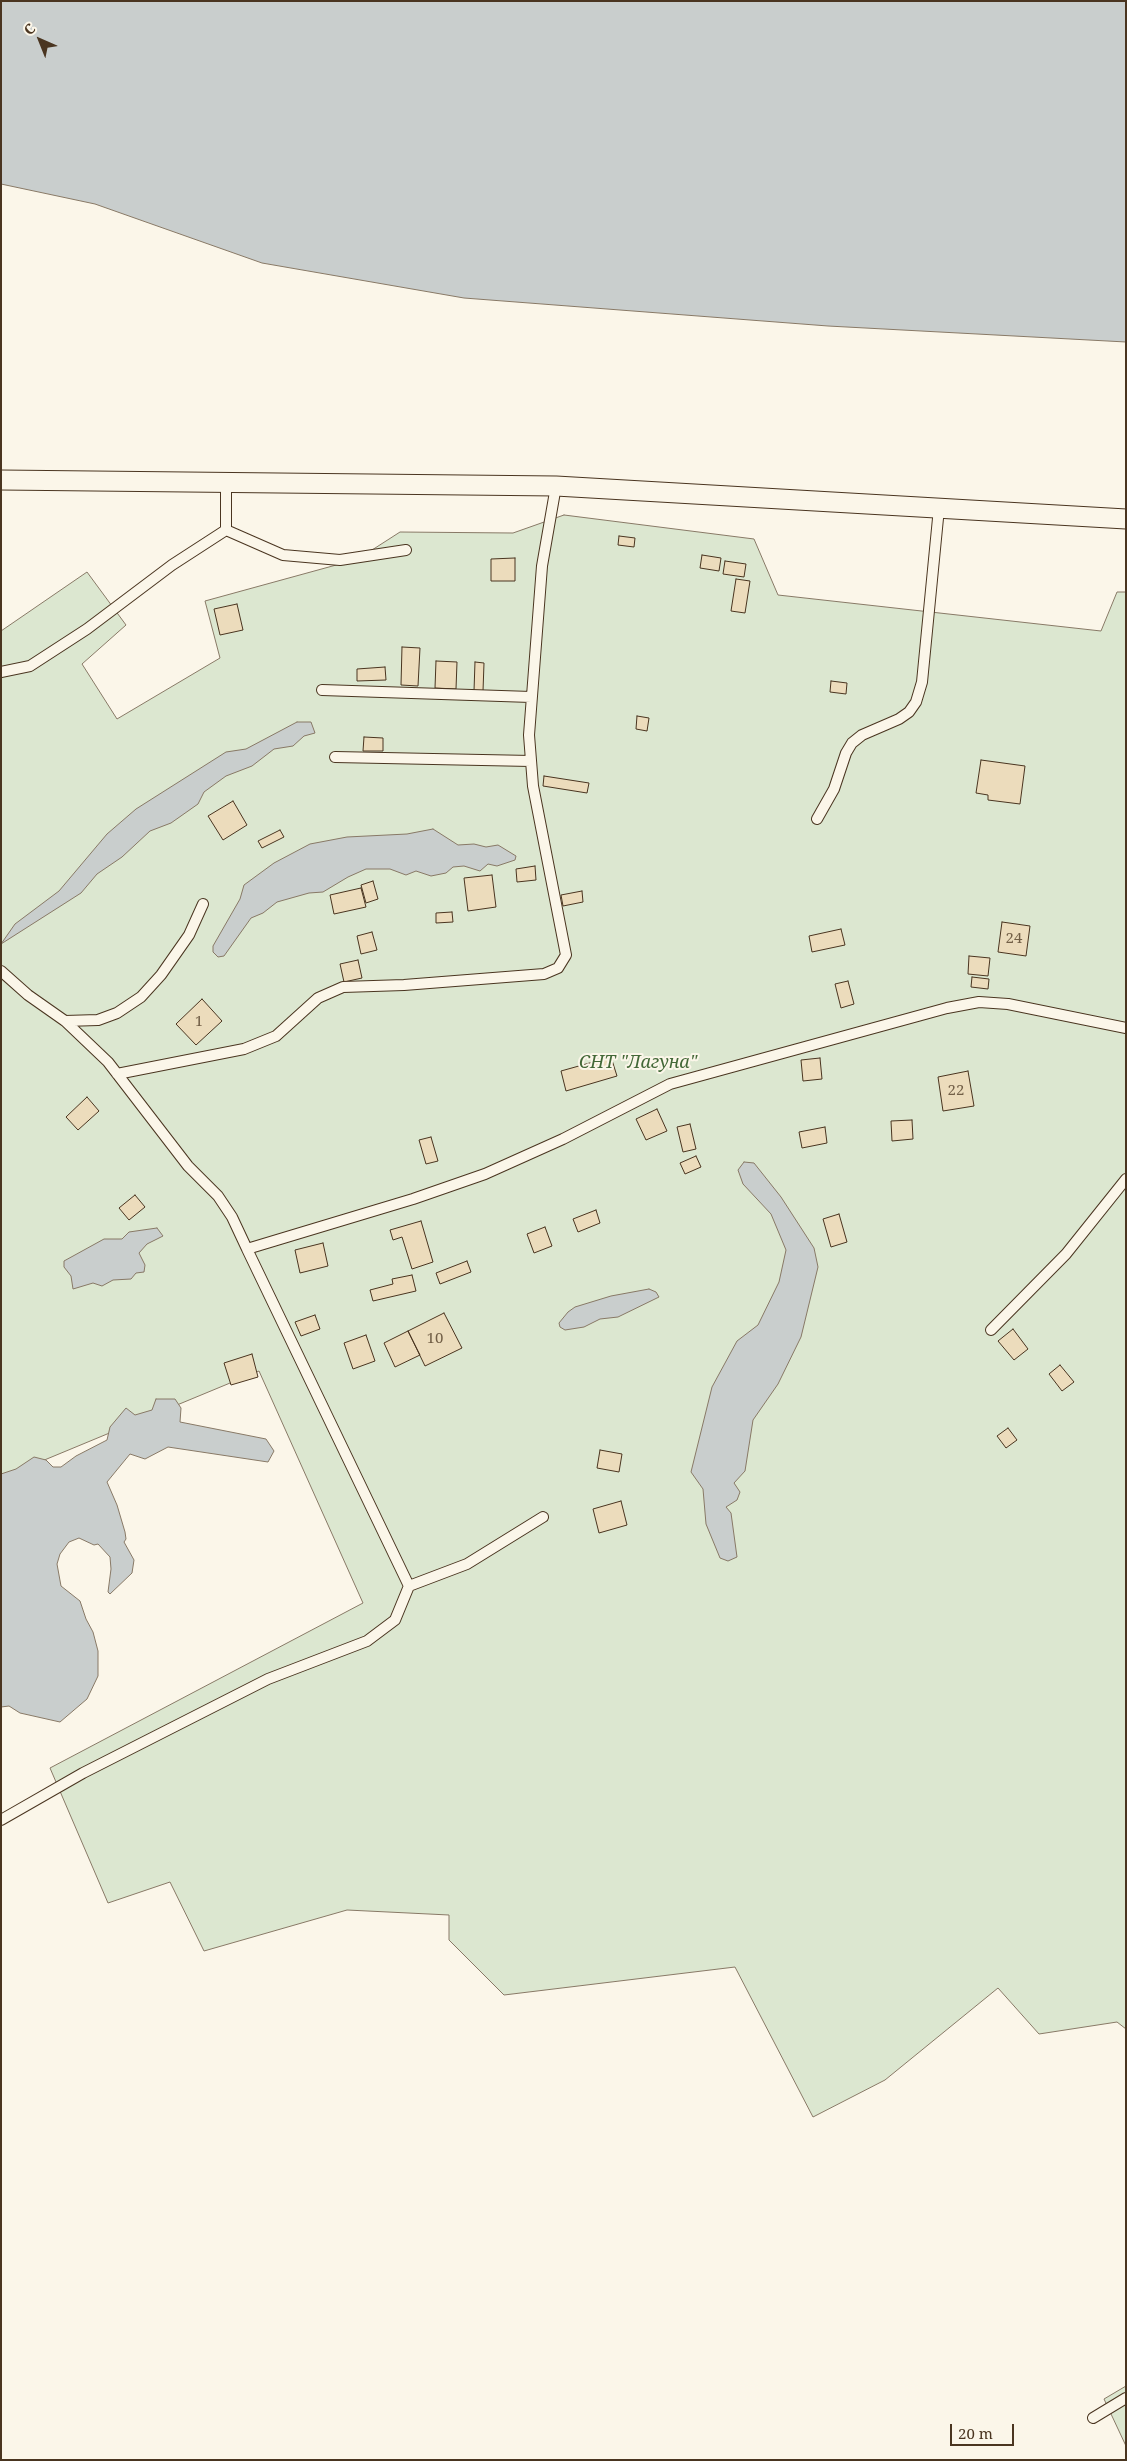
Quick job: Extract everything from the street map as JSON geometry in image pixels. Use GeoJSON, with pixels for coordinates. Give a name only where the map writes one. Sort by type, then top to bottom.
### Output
{"type":"FeatureCollection","features":[{"type":"Feature","properties":{"kind":"street"},"geometry":{"type":"LineString","coordinates":[[1,480],[556,486],[1126,519]]}},
{"type":"Feature","properties":{"kind":"lane"},"geometry":{"type":"LineString","coordinates":[[226,481],[226,530]]}},
{"type":"Feature","properties":{"kind":"lane"},"geometry":{"type":"LineString","coordinates":[[117,1074],[244,1049],[276,1036],[318,998],[343,987],[404,985],[544,974],[558,968],[566,955],[533,786],[529,735],[542,566],[556,486]]}},
{"type":"Feature","properties":{"kind":"lane"},"geometry":{"type":"LineString","coordinates":[[817,819],[834,789],[846,753],[852,744],[862,735],[899,720],[909,712],[916,702],[922,682],[939,508]]}},
{"type":"Feature","properties":{"kind":"lane"},"geometry":{"type":"LineString","coordinates":[[226,530],[283,555],[340,560],[406,550]]}},
{"type":"Feature","properties":{"kind":"lane"},"geometry":{"type":"LineString","coordinates":[[1,672],[30,666],[87,629],[172,565],[226,530]]}},
{"type":"Feature","properties":{"kind":"lane"},"geometry":{"type":"LineString","coordinates":[[322,690],[531,698]]}},
{"type":"Feature","properties":{"kind":"lane"},"geometry":{"type":"LineString","coordinates":[[335,758],[531,761]]}},
{"type":"Feature","properties":{"kind":"lane"},"geometry":{"type":"LineString","coordinates":[[65,1021],[98,1020],[117,1013],[141,997],[161,975],[189,935],[203,904]]}},
{"type":"Feature","properties":{"kind":"lane"},"geometry":{"type":"LineString","coordinates":[[1,972],[65,1021],[108,1062],[188,1166],[218,1196],[232,1217],[409,1586]]}},
{"type":"Feature","properties":{"kind":"lane"},"geometry":{"type":"LineString","coordinates":[[247,1250],[413,1199],[486,1174],[563,1139],[670,1084],[947,1008],[980,1002],[1008,1004],[1126,1028]]}},
{"type":"Feature","properties":{"kind":"lane"},"geometry":{"type":"LineString","coordinates":[[991,1330],[1066,1254],[1126,1178]]}},
{"type":"Feature","properties":{"kind":"lane"},"geometry":{"type":"LineString","coordinates":[[1,1820],[82,1773],[268,1679],[367,1641],[395,1620],[409,1586],[467,1564],[543,1517]]}},
{"type":"Feature","properties":{"kind":"lane"},"geometry":{"type":"LineString","coordinates":[[1093,2418],[1126,2398]]}},
{"type":"Feature","properties":{"kind":"green space","name":"СНТ \"Лагуна\""},"geometry":{"type":"Polygon","coordinates":[[[564,515],[754,539],[778,595],[1101,631],[1117,592],[1126,592],[1126,2029],[1117,2022],[1039,2034],[998,1988],[885,2080],[813,2117],[735,1967],[504,1995],[449,1940],[449,1915],[347,1910],[204,1951],[170,1882],[108,1903],[50,1768],[363,1603],[259,1371],[1,1478],[1,631],[87,572],[126,625],[82,664],[117,719],[220,658],[205,601],[358,559],[400,532],[513,533],[564,515]]]}},
{"type":"Feature","properties":{"kind":"green space"},"geometry":{"type":"Polygon","coordinates":[[[1126,2386],[1126,2446],[1104,2399],[1126,2386]]]}},
{"type":"Feature","properties":{"kind":"shaded area"},"geometry":{"type":"Polygon","coordinates":[[[1,1],[1126,1],[1126,342],[828,326],[464,298],[262,263],[95,204],[1,184],[1,1]]]}},
{"type":"Feature","properties":{"kind":"shaded area"},"geometry":{"type":"Polygon","coordinates":[[[297,722],[311,722],[315,733],[304,736],[293,746],[274,749],[252,766],[226,776],[204,792],[198,804],[171,823],[150,831],[122,857],[97,874],[81,893],[1,944],[15,924],[59,891],[107,834],[136,809],[226,752],[246,749],[297,722]]]}},
{"type":"Feature","properties":{"kind":"shaded area"},"geometry":{"type":"Polygon","coordinates":[[[433,829],[458,845],[474,844],[486,847],[498,845],[516,856],[515,860],[497,866],[488,864],[480,871],[464,866],[453,867],[446,873],[431,876],[416,871],[406,875],[390,869],[366,869],[323,892],[309,893],[277,902],[263,913],[251,918],[224,956],[218,957],[213,952],[213,946],[240,899],[244,885],[274,863],[310,844],[347,837],[407,834],[433,829]]]}},
{"type":"Feature","properties":{"kind":"shaded area"},"geometry":{"type":"Polygon","coordinates":[[[744,1162],[754,1163],[781,1197],[814,1248],[818,1267],[801,1337],[778,1384],[753,1420],[745,1471],[734,1483],[740,1492],[737,1500],[726,1507],[731,1513],[737,1557],[728,1561],[720,1558],[706,1524],[703,1489],[691,1472],[712,1387],[737,1341],[758,1325],[779,1282],[786,1250],[771,1214],[743,1184],[738,1170],[744,1162]]]}},
{"type":"Feature","properties":{"kind":"shaded area"},"geometry":{"type":"Polygon","coordinates":[[[157,1228],[163,1236],[147,1244],[139,1253],[145,1265],[144,1272],[136,1273],[131,1279],[113,1280],[102,1286],[93,1283],[73,1289],[71,1276],[64,1267],[64,1261],[104,1239],[122,1239],[129,1232],[157,1228]]]}},
{"type":"Feature","properties":{"kind":"shaded area"},"geometry":{"type":"Polygon","coordinates":[[[649,1289],[656,1292],[659,1297],[618,1317],[600,1319],[584,1327],[565,1330],[560,1327],[559,1323],[575,1307],[611,1296],[649,1289]]]}},
{"type":"Feature","properties":{"kind":"shaded area"},"geometry":{"type":"Polygon","coordinates":[[[156,1399],[175,1399],[181,1408],[180,1422],[266,1439],[274,1451],[268,1462],[168,1447],[145,1459],[130,1454],[107,1482],[117,1505],[125,1532],[126,1539],[124,1542],[134,1560],[132,1573],[110,1594],[108,1592],[111,1569],[110,1557],[98,1544],[94,1545],[79,1538],[69,1542],[60,1554],[57,1564],[61,1586],[80,1601],[93,1632],[98,1651],[98,1676],[87,1699],[60,1722],[20,1713],[9,1706],[1,1707],[1,1474],[16,1469],[34,1457],[46,1460],[53,1467],[61,1467],[76,1456],[107,1440],[110,1427],[126,1408],[135,1415],[152,1410],[156,1399]]]}},
{"type":"Feature","properties":{"kind":"building"},"geometry":{"type":"Polygon","coordinates":[[[619,536],[635,538],[634,547],[618,545],[619,536]]]}},
{"type":"Feature","properties":{"kind":"building"},"geometry":{"type":"Polygon","coordinates":[[[702,555],[721,558],[719,571],[700,568],[702,555]]]}},
{"type":"Feature","properties":{"kind":"building"},"geometry":{"type":"Polygon","coordinates":[[[515,558],[515,581],[491,581],[491,559],[515,558]]]}},
{"type":"Feature","properties":{"kind":"building"},"geometry":{"type":"Polygon","coordinates":[[[725,561],[746,564],[744,577],[723,574],[725,561]]]}},
{"type":"Feature","properties":{"kind":"building"},"geometry":{"type":"Polygon","coordinates":[[[736,579],[750,581],[745,613],[731,611],[736,579]]]}},
{"type":"Feature","properties":{"kind":"building"},"geometry":{"type":"Polygon","coordinates":[[[237,604],[243,630],[220,635],[214,609],[237,604]]]}},
{"type":"Feature","properties":{"kind":"building"},"geometry":{"type":"Polygon","coordinates":[[[402,647],[420,648],[418,686],[401,685],[402,647]]]}},
{"type":"Feature","properties":{"kind":"building"},"geometry":{"type":"Polygon","coordinates":[[[436,661],[457,662],[456,689],[435,688],[436,661]]]}},
{"type":"Feature","properties":{"kind":"building"},"geometry":{"type":"Polygon","coordinates":[[[475,662],[484,663],[483,691],[474,691],[475,662]]]}},
{"type":"Feature","properties":{"kind":"building"},"geometry":{"type":"Polygon","coordinates":[[[385,667],[386,680],[357,681],[357,669],[385,667]]]}},
{"type":"Feature","properties":{"kind":"building"},"geometry":{"type":"Polygon","coordinates":[[[831,681],[847,683],[846,694],[830,692],[831,681]]]}},
{"type":"Feature","properties":{"kind":"building"},"geometry":{"type":"Polygon","coordinates":[[[637,716],[649,718],[647,731],[636,729],[637,716]]]}},
{"type":"Feature","properties":{"kind":"building"},"geometry":{"type":"Polygon","coordinates":[[[364,737],[383,738],[383,751],[363,751],[364,737]]]}},
{"type":"Feature","properties":{"kind":"building"},"geometry":{"type":"Polygon","coordinates":[[[981,760],[1025,766],[1020,804],[988,800],[988,795],[976,793],[981,760]]]}},
{"type":"Feature","properties":{"kind":"building"},"geometry":{"type":"Polygon","coordinates":[[[544,776],[589,783],[587,793],[543,786],[544,776]]]}},
{"type":"Feature","properties":{"kind":"building"},"geometry":{"type":"Polygon","coordinates":[[[233,801],[247,825],[223,840],[208,816],[233,801]]]}},
{"type":"Feature","properties":{"kind":"building"},"geometry":{"type":"Polygon","coordinates":[[[280,830],[284,837],[262,848],[258,841],[280,830]]]}},
{"type":"Feature","properties":{"kind":"building"},"geometry":{"type":"Polygon","coordinates":[[[535,866],[536,880],[517,882],[516,869],[535,866]]]}},
{"type":"Feature","properties":{"kind":"building"},"geometry":{"type":"Polygon","coordinates":[[[492,875],[496,907],[468,911],[464,878],[492,875]]]}},
{"type":"Feature","properties":{"kind":"building"},"geometry":{"type":"Polygon","coordinates":[[[373,881],[378,899],[366,903],[361,885],[373,881]]]}},
{"type":"Feature","properties":{"kind":"building"},"geometry":{"type":"Polygon","coordinates":[[[361,888],[366,907],[334,914],[330,895],[361,888]]]}},
{"type":"Feature","properties":{"kind":"building"},"geometry":{"type":"Polygon","coordinates":[[[582,891],[583,902],[563,906],[561,895],[582,891]]]}},
{"type":"Feature","properties":{"kind":"building"},"geometry":{"type":"Polygon","coordinates":[[[452,912],[453,922],[436,923],[436,913],[452,912]]]}},
{"type":"Feature","properties":{"kind":"building"},"geometry":{"type":"Polygon","coordinates":[[[1002,922],[1030,926],[1026,956],[998,952],[1002,922]]]}},
{"type":"Feature","properties":{"kind":"building"},"geometry":{"type":"Polygon","coordinates":[[[841,929],[845,945],[812,952],[809,936],[841,929]]]}},
{"type":"Feature","properties":{"kind":"building"},"geometry":{"type":"Polygon","coordinates":[[[372,932],[377,950],[361,954],[357,936],[372,932]]]}},
{"type":"Feature","properties":{"kind":"building"},"geometry":{"type":"Polygon","coordinates":[[[969,956],[990,958],[988,976],[968,974],[969,956]]]}},
{"type":"Feature","properties":{"kind":"building"},"geometry":{"type":"Polygon","coordinates":[[[358,960],[362,978],[344,982],[340,964],[358,960]]]}},
{"type":"Feature","properties":{"kind":"building"},"geometry":{"type":"Polygon","coordinates":[[[972,977],[989,979],[988,989],[971,987],[972,977]]]}},
{"type":"Feature","properties":{"kind":"building"},"geometry":{"type":"Polygon","coordinates":[[[848,981],[854,1004],[841,1008],[835,984],[848,981]]]}},
{"type":"Feature","properties":{"kind":"building"},"geometry":{"type":"Polygon","coordinates":[[[202,999],[222,1021],[196,1045],[176,1024],[202,999]]]}},
{"type":"Feature","properties":{"kind":"building"},"geometry":{"type":"Polygon","coordinates":[[[611,1057],[617,1076],[566,1091],[561,1071],[611,1057]]]}},
{"type":"Feature","properties":{"kind":"building"},"geometry":{"type":"Polygon","coordinates":[[[820,1058],[822,1079],[803,1081],[801,1060],[820,1058]]]}},
{"type":"Feature","properties":{"kind":"building"},"geometry":{"type":"Polygon","coordinates":[[[968,1071],[974,1106],[943,1111],[938,1077],[968,1071]]]}},
{"type":"Feature","properties":{"kind":"building"},"geometry":{"type":"Polygon","coordinates":[[[87,1097],[99,1111],[78,1130],[66,1117],[87,1097]]]}},
{"type":"Feature","properties":{"kind":"building"},"geometry":{"type":"Polygon","coordinates":[[[657,1109],[667,1131],[646,1140],[636,1119],[657,1109]]]}},
{"type":"Feature","properties":{"kind":"building"},"geometry":{"type":"Polygon","coordinates":[[[912,1120],[913,1139],[892,1141],[891,1121],[912,1120]]]}},
{"type":"Feature","properties":{"kind":"building"},"geometry":{"type":"Polygon","coordinates":[[[690,1124],[696,1149],[683,1152],[677,1127],[690,1124]]]}},
{"type":"Feature","properties":{"kind":"building"},"geometry":{"type":"Polygon","coordinates":[[[825,1127],[827,1143],[802,1148],[799,1132],[825,1127]]]}},
{"type":"Feature","properties":{"kind":"building"},"geometry":{"type":"Polygon","coordinates":[[[431,1137],[438,1161],[426,1164],[419,1140],[431,1137]]]}},
{"type":"Feature","properties":{"kind":"building"},"geometry":{"type":"Polygon","coordinates":[[[696,1156],[701,1167],[685,1174],[680,1163],[696,1156]]]}},
{"type":"Feature","properties":{"kind":"building"},"geometry":{"type":"Polygon","coordinates":[[[135,1195],[145,1207],[129,1220],[119,1208],[135,1195]]]}},
{"type":"Feature","properties":{"kind":"building"},"geometry":{"type":"Polygon","coordinates":[[[596,1210],[600,1223],[578,1232],[573,1219],[596,1210]]]}},
{"type":"Feature","properties":{"kind":"building"},"geometry":{"type":"Polygon","coordinates":[[[839,1214],[847,1242],[831,1247],[823,1219],[839,1214]]]}},
{"type":"Feature","properties":{"kind":"building"},"geometry":{"type":"Polygon","coordinates":[[[421,1221],[433,1262],[412,1269],[402,1237],[393,1240],[390,1230],[421,1221]]]}},
{"type":"Feature","properties":{"kind":"building"},"geometry":{"type":"Polygon","coordinates":[[[545,1227],[552,1246],[534,1253],[527,1234],[545,1227]]]}},
{"type":"Feature","properties":{"kind":"building"},"geometry":{"type":"Polygon","coordinates":[[[323,1243],[328,1266],[300,1273],[295,1250],[323,1243]]]}},
{"type":"Feature","properties":{"kind":"building"},"geometry":{"type":"Polygon","coordinates":[[[467,1261],[471,1272],[440,1284],[436,1273],[467,1261]]]}},
{"type":"Feature","properties":{"kind":"building"},"geometry":{"type":"Polygon","coordinates":[[[412,1275],[416,1291],[373,1301],[370,1290],[393,1284],[392,1279],[412,1275]]]}},
{"type":"Feature","properties":{"kind":"building"},"geometry":{"type":"Polygon","coordinates":[[[444,1313],[462,1348],[425,1366],[408,1331],[444,1313]]]}},
{"type":"Feature","properties":{"kind":"building"},"geometry":{"type":"Polygon","coordinates":[[[315,1315],[320,1329],[301,1336],[295,1322],[315,1315]]]}},
{"type":"Feature","properties":{"kind":"building"},"geometry":{"type":"Polygon","coordinates":[[[1013,1329],[1028,1349],[1014,1360],[998,1341],[1013,1329]]]}},
{"type":"Feature","properties":{"kind":"building"},"geometry":{"type":"Polygon","coordinates":[[[408,1331],[420,1355],[395,1367],[384,1343],[408,1331]]]}},
{"type":"Feature","properties":{"kind":"building"},"geometry":{"type":"Polygon","coordinates":[[[366,1335],[375,1361],[353,1369],[344,1343],[366,1335]]]}},
{"type":"Feature","properties":{"kind":"building"},"geometry":{"type":"Polygon","coordinates":[[[252,1354],[258,1377],[231,1385],[224,1363],[252,1354]]]}},
{"type":"Feature","properties":{"kind":"building"},"geometry":{"type":"Polygon","coordinates":[[[1060,1365],[1074,1382],[1062,1391],[1049,1374],[1060,1365]]]}},
{"type":"Feature","properties":{"kind":"building"},"geometry":{"type":"Polygon","coordinates":[[[1008,1428],[1017,1440],[1006,1448],[997,1436],[1008,1428]]]}},
{"type":"Feature","properties":{"kind":"building"},"geometry":{"type":"Polygon","coordinates":[[[600,1450],[622,1454],[619,1472],[597,1468],[600,1450]]]}},
{"type":"Feature","properties":{"kind":"building"},"geometry":{"type":"Polygon","coordinates":[[[621,1501],[627,1525],[599,1533],[593,1509],[621,1501]]]}}]}
